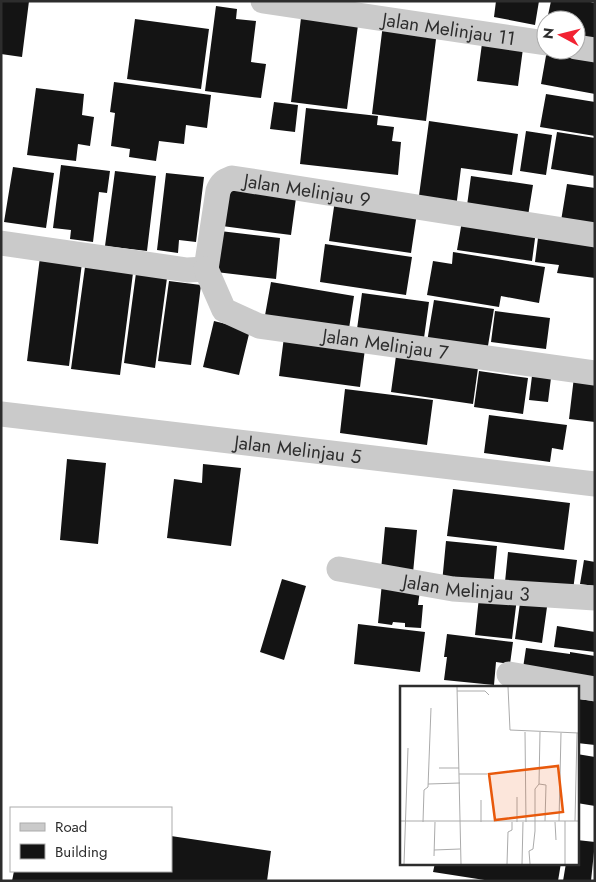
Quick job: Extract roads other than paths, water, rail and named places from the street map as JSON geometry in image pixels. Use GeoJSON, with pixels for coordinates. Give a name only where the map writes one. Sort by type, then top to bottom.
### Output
{"type":"FeatureCollection","features":[{"type":"Feature","properties":{"kind":"street","name":"Jalan Melinjau 11"},"geometry":{"type":"LineString","coordinates":[[263,1],[536,42]]}},
{"type":"Feature","properties":{"kind":"street","name":"Jalan Melinjau 9"},"geometry":{"type":"LineString","coordinates":[[206,269],[218,191],[225,180],[232,178],[595,235]]}},
{"type":"Feature","properties":{"kind":"street"},"geometry":{"type":"LineString","coordinates":[[1,243],[187,270],[206,269]]}},
{"type":"Feature","properties":{"kind":"street","name":"Jalan Melinjau 7"},"geometry":{"type":"LineString","coordinates":[[206,269],[224,310],[259,326],[595,373]]}},
{"type":"Feature","properties":{"kind":"street","name":"Jalan Melinjau 5"},"geometry":{"type":"LineString","coordinates":[[1,414],[595,484]]}},
{"type":"Feature","properties":{"kind":"street","name":"Jalan Melinjau 3"},"geometry":{"type":"LineString","coordinates":[[339,570],[453,589],[595,598]]}},
{"type":"Feature","properties":{"kind":"street"},"geometry":{"type":"LineString","coordinates":[[509,674],[578,686]]}},
{"type":"Feature","properties":{"kind":"street"},"geometry":{"type":"LineString","coordinates":[[578,686],[595,689]]}}]}
